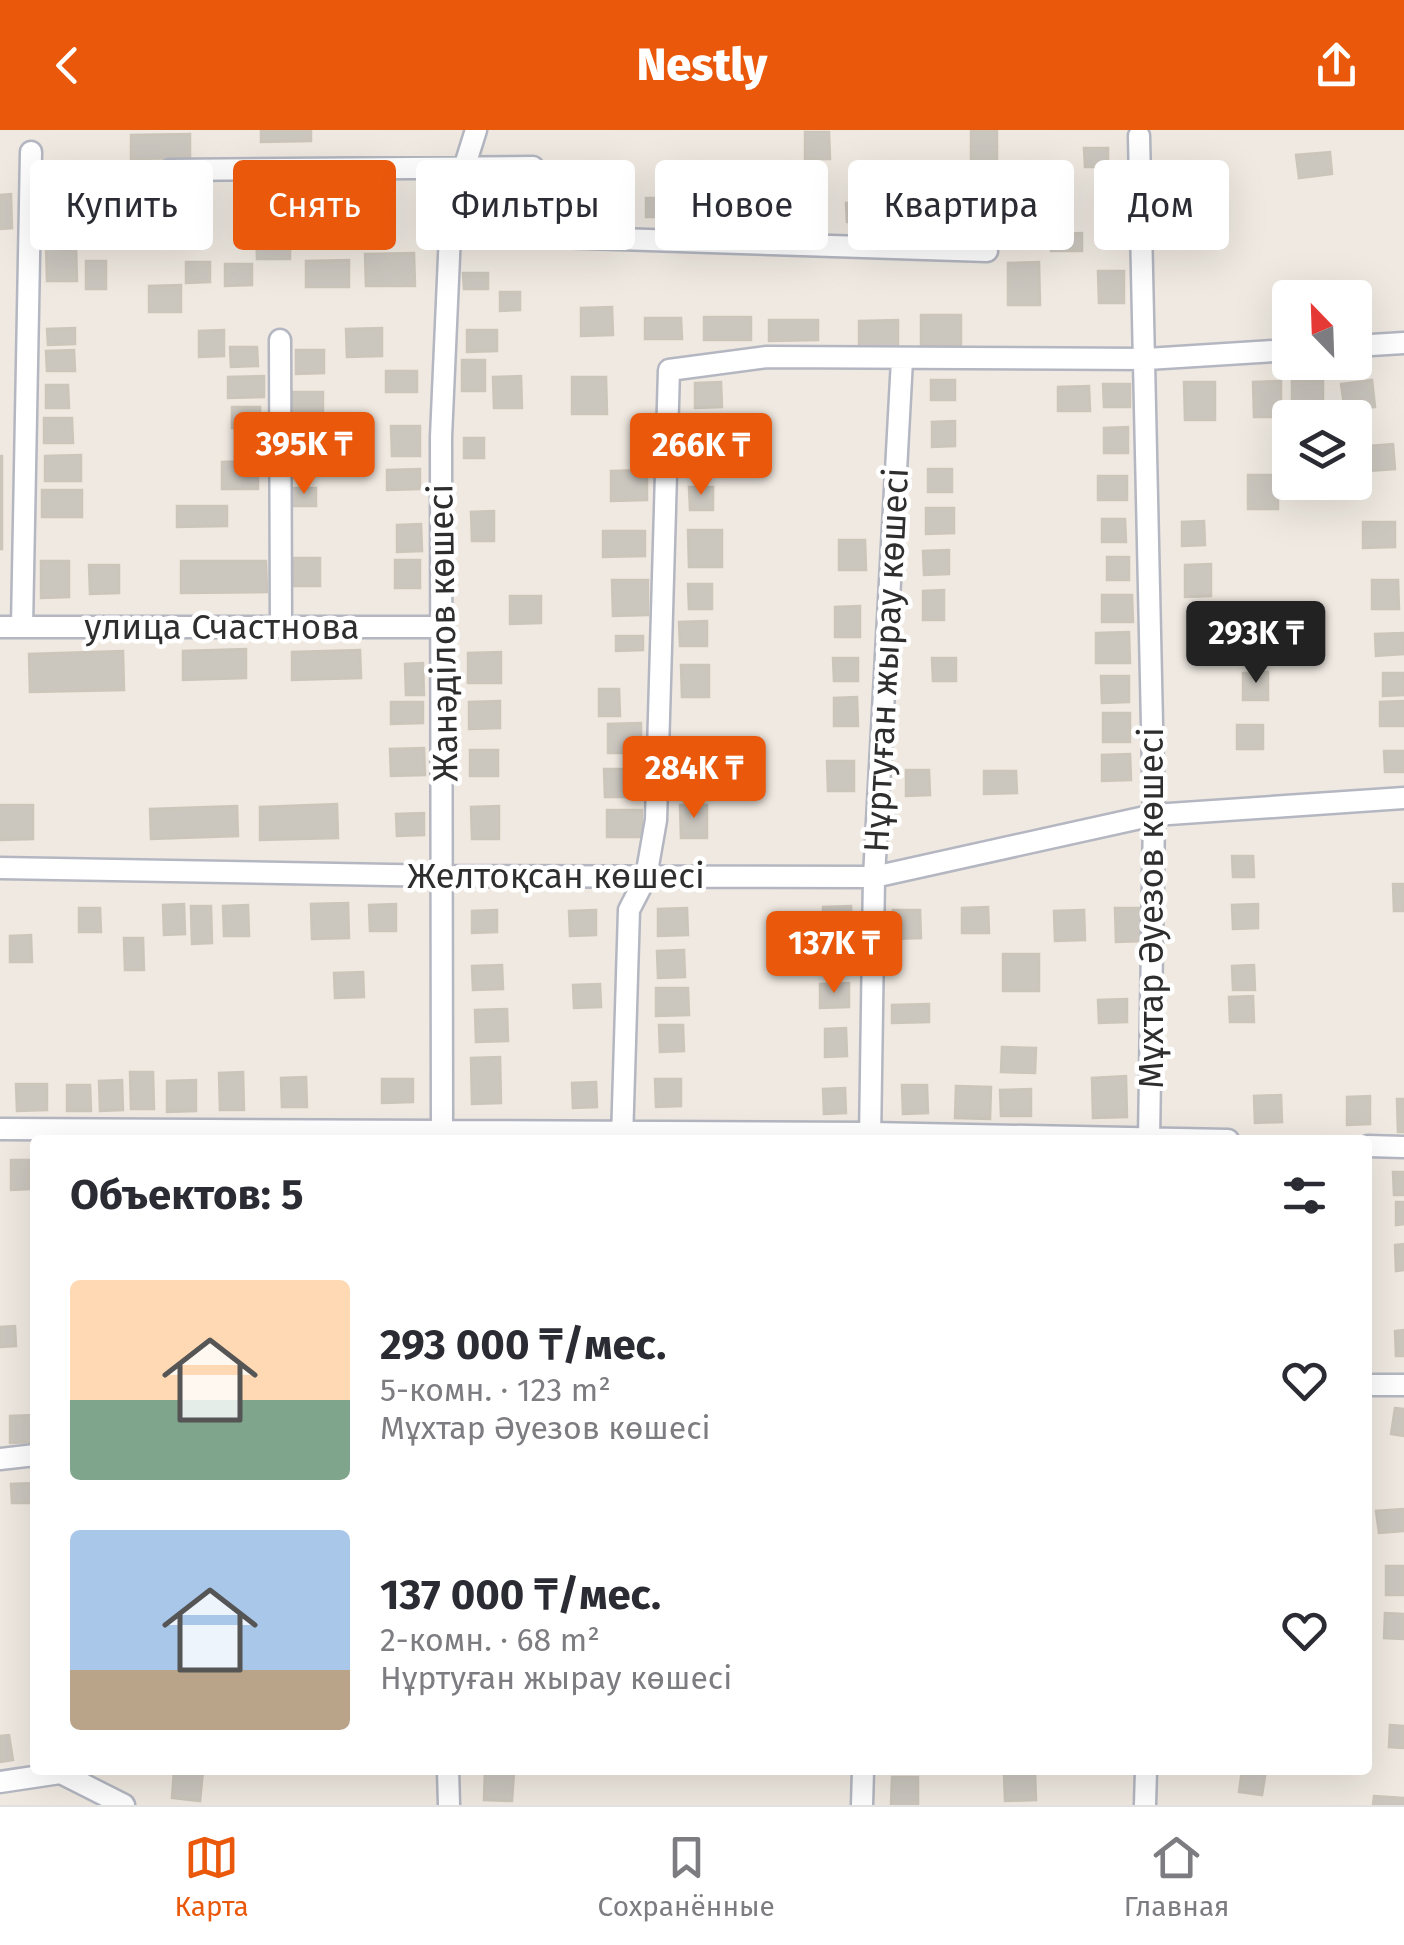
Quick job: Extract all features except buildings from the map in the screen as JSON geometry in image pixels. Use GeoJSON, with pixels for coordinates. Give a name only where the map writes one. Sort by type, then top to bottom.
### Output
{"type":"FeatureCollection","features":[{"type":"Feature","properties":{"kind":"street","name":"Жанәділов көшесі"},"geometry":{"type":"LineString","coordinates":[[467,160],[476,130]]}},
{"type":"Feature","properties":{"kind":"street","name":"Мұхтар Әуезов көшесі"},"geometry":{"type":"LineString","coordinates":[[1140,136],[1154,815],[1148,1135]]}},
{"type":"Feature","properties":{"kind":"street"},"geometry":{"type":"LineString","coordinates":[[22,627],[31,152]]}},
{"type":"Feature","properties":{"kind":"street"},"geometry":{"type":"LineString","coordinates":[[213,170],[416,168]]}},
{"type":"Feature","properties":{"kind":"street"},"geometry":{"type":"LineString","coordinates":[[635,240],[987,251]]}},
{"type":"Feature","properties":{"kind":"street","name":"Жанәділов көшесі"},"geometry":{"type":"LineString","coordinates":[[442,1134],[442,437],[451,250]]}},
{"type":"Feature","properties":{"kind":"street"},"geometry":{"type":"LineString","coordinates":[[280,340],[281,627]]}},
{"type":"Feature","properties":{"kind":"street"},"geometry":{"type":"LineString","coordinates":[[1372,345],[1404,344]]}},
{"type":"Feature","properties":{"kind":"street"},"geometry":{"type":"LineString","coordinates":[[622,1135],[629,910],[646,877],[656,820],[669,370],[767,357],[1147,359],[1272,351]]}},
{"type":"Feature","properties":{"kind":"street","name":"Нұртуған жырау көшесі"},"geometry":{"type":"LineString","coordinates":[[870,1135],[874,877],[902,360]]}},
{"type":"Feature","properties":{"kind":"street","name":"улица Счастнова"},"geometry":{"type":"LineString","coordinates":[[0,627],[444,626]]}},
{"type":"Feature","properties":{"kind":"street","name":"Желтоқсан көшесі"},"geometry":{"type":"LineString","coordinates":[[0,868],[445,876],[874,877],[1154,815],[1404,798]]}},
{"type":"Feature","properties":{"kind":"street"},"geometry":{"type":"LineString","coordinates":[[0,1129],[532,1135]]}},
{"type":"Feature","properties":{"kind":"street"},"geometry":{"type":"LineString","coordinates":[[1372,1146],[1404,1147]]}},
{"type":"Feature","properties":{"kind":"street"},"geometry":{"type":"LineString","coordinates":[[1372,1385],[1404,1385]]}},
{"type":"Feature","properties":{"kind":"street"},"geometry":{"type":"LineString","coordinates":[[0,1458],[30,1456]]}},
{"type":"Feature","properties":{"kind":"street"},"geometry":{"type":"LineString","coordinates":[[0,1782],[50,1775]]}},
{"type":"Feature","properties":{"kind":"street"},"geometry":{"type":"LineString","coordinates":[[77,1775],[124,1805]]}},
{"type":"Feature","properties":{"kind":"street"},"geometry":{"type":"LineString","coordinates":[[448,1775],[449,1805]]}},
{"type":"Feature","properties":{"kind":"street"},"geometry":{"type":"LineString","coordinates":[[862,1805],[863,1775]]}},
{"type":"Feature","properties":{"kind":"street"},"geometry":{"type":"LineString","coordinates":[[1145,1805],[1146,1775]]}}]}
